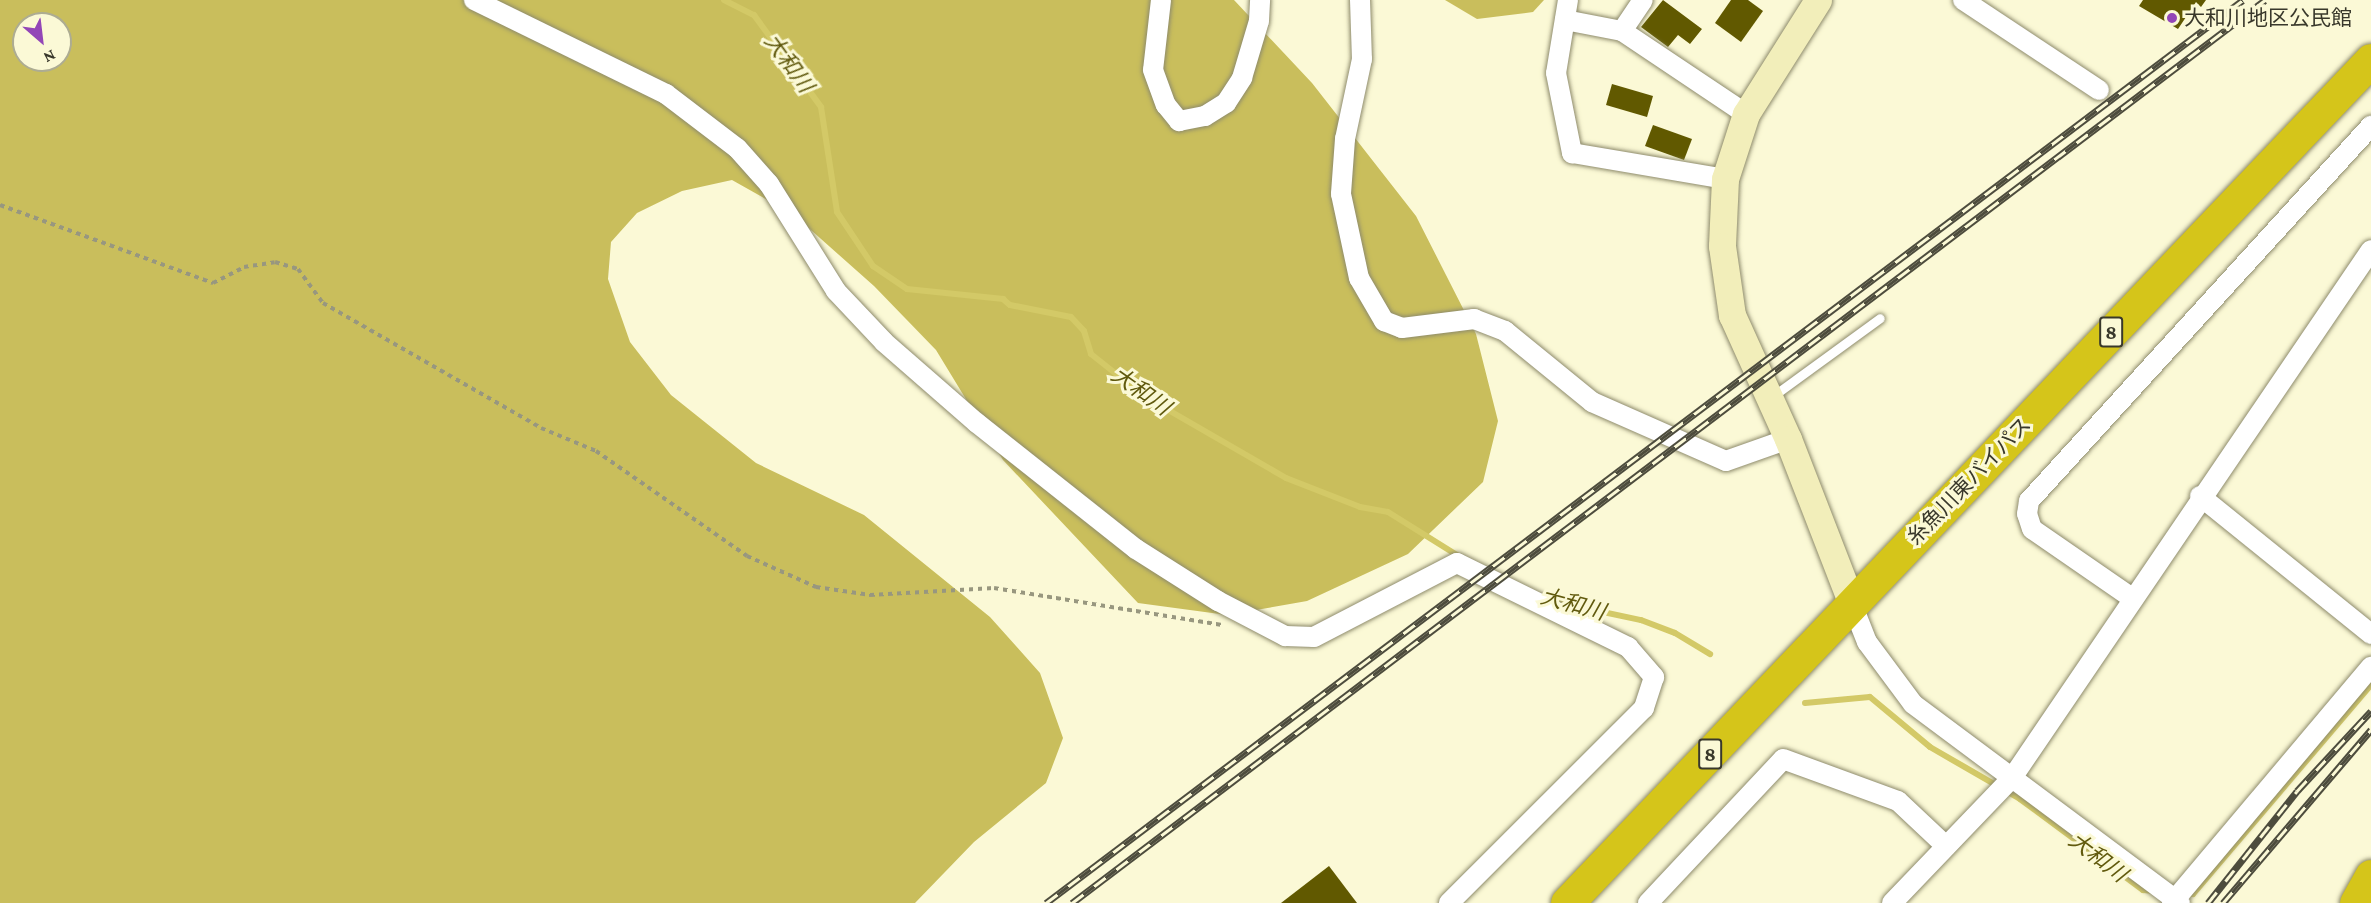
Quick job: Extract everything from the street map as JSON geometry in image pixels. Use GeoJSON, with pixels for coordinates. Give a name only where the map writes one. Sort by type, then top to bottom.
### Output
{"type":"FeatureCollection","features":[{"type":"Feature","properties":{"kind":"highway","name":"糸魚川東バイパス"},"geometry":{"type":"LineString","coordinates":[[1567,903],[2371,60]]}},
{"type":"Feature","properties":{"kind":"highway"},"geometry":{"type":"LineString","coordinates":[[2356,903],[2371,876]]}},
{"type":"Feature","properties":{"kind":"street"},"geometry":{"type":"LineString","coordinates":[[474,0],[666,94],[737,148],[769,184],[836,291],[884,342],[977,423],[1136,549],[1218,601],[1285,636],[1314,637],[1457,563],[1628,647],[1654,677],[1644,708],[1449,903]]}},
{"type":"Feature","properties":{"kind":"street"},"geometry":{"type":"LineString","coordinates":[[1161,0],[1153,70],[1166,105],[1179,121],[1205,116],[1226,103],[1242,78],[1259,21],[1260,0]]}},
{"type":"Feature","properties":{"kind":"street"},"geometry":{"type":"LineString","coordinates":[[1360,0],[1362,59],[1344,139],[1341,194],[1359,278],[1384,321],[1402,328],[1474,319],[1505,331],[1592,402],[1726,461],[1788,439]]}},
{"type":"Feature","properties":{"kind":"street"},"geometry":{"type":"LineString","coordinates":[[1568,0],[1556,73],[1572,153],[1725,179]]}},
{"type":"Feature","properties":{"kind":"street"},"geometry":{"type":"LineString","coordinates":[[1622,32],[1643,0]]}},
{"type":"Feature","properties":{"kind":"street"},"geometry":{"type":"LineString","coordinates":[[1818,0],[1746,114],[1725,179],[1725,282],[1732,315],[1788,439],[1867,642],[1913,704],[2176,902],[2371,667]]}},
{"type":"Feature","properties":{"kind":"street"},"geometry":{"type":"LineString","coordinates":[[1963,0],[1988,7],[2099,90]]}},
{"type":"Feature","properties":{"kind":"street"},"geometry":{"type":"LineString","coordinates":[[1565,20],[1622,32],[1746,114]]}},
{"type":"Feature","properties":{"kind":"street"},"geometry":{"type":"LineString","coordinates":[[2132,598],[2032,529],[2027,514],[2029,501],[2371,126]]}},
{"type":"Feature","properties":{"kind":"street"},"geometry":{"type":"LineString","coordinates":[[1892,903],[2012,778],[2200,496],[2371,250]]}},
{"type":"Feature","properties":{"kind":"street"},"geometry":{"type":"LineString","coordinates":[[2200,496],[2371,634]]}},
{"type":"Feature","properties":{"kind":"street"},"geometry":{"type":"LineString","coordinates":[[1648,903],[1783,759],[1898,801],[1946,846]]}},
{"type":"Feature","properties":{"kind":"lane"},"geometry":{"type":"LineString","coordinates":[[1770,398],[1880,318]]}},
{"type":"Feature","properties":{"kind":"path"},"geometry":{"type":"LineString","coordinates":[[0,205],[213,283],[244,267],[275,262],[298,269],[323,303],[541,428],[596,451],[747,556],[816,587],[870,595],[994,588],[1227,626]]}},
{"type":"Feature","properties":{"kind":"shaded area"},"geometry":{"type":"Polygon","coordinates":[[[0,0],[1234,0],[1312,83],[1416,216],[1476,334],[1498,421],[1483,482],[1408,554],[1307,601],[1227,615],[1138,603],[1003,460],[936,350],[874,286],[794,215],[732,180],[682,191],[637,213],[611,242],[608,279],[630,342],[671,395],[756,463],[864,515],[990,617],[1040,673],[1063,738],[1046,783],[974,842],[915,903],[0,903],[0,0]]]}},
{"type":"Feature","properties":{"kind":"shaded area"},"geometry":{"type":"Polygon","coordinates":[[[1445,0],[1544,0],[1533,12],[1477,19],[1445,0]]]}},
{"type":"Feature","properties":{"kind":"building"},"geometry":{"type":"Polygon","coordinates":[[[1663,0],[1702,29],[1690,44],[1678,35],[1668,47],[1641,27],[1663,0]]]}},
{"type":"Feature","properties":{"kind":"building"},"geometry":{"type":"Polygon","coordinates":[[[1731,0],[1748,0],[1763,11],[1741,42],[1715,23],[1731,0]]]}},
{"type":"Feature","properties":{"kind":"building","name":"大和川地区公民館"},"geometry":{"type":"Polygon","coordinates":[[[2143,0],[2206,0],[2201,7],[2196,2],[2178,29],[2139,6],[2143,0]]]}},
{"type":"Feature","properties":{"kind":"building"},"geometry":{"type":"Polygon","coordinates":[[[1612,84],[1653,96],[1647,117],[1606,105],[1612,84]]]}},
{"type":"Feature","properties":{"kind":"building"},"geometry":{"type":"Polygon","coordinates":[[[1653,125],[1692,139],[1684,160],[1645,146],[1653,125]]]}},
{"type":"Feature","properties":{"kind":"building"},"geometry":{"type":"Polygon","coordinates":[[[1329,866],[1357,903],[1281,903],[1329,866]]]}},
{"type":"Feature","properties":{"kind":"waterway","name":"大和川"},"geometry":{"type":"LineString","coordinates":[[724,0],[754,15],[821,107],[837,212],[873,266],[907,289],[1003,299],[1010,305],[1071,317],[1084,331],[1091,354],[1144,396],[1286,478],[1360,507],[1388,512],[1460,557]]}},
{"type":"Feature","properties":{"kind":"waterway","name":"大和川"},"geometry":{"type":"LineString","coordinates":[[1556,602],[1641,620],[1675,633],[1710,654]]}},
{"type":"Feature","properties":{"kind":"waterway","name":"大和川"},"geometry":{"type":"LineString","coordinates":[[2186,893],[2193,894],[2371,685]]}},
{"type":"Feature","properties":{"kind":"waterway","name":"大和川"},"geometry":{"type":"LineString","coordinates":[[1805,703],[1870,697],[1930,747],[2020,799],[2143,890],[2155,891]]}},
{"type":"Feature","properties":{"kind":"railway"},"geometry":{"type":"LineString","coordinates":[[1046,903],[2243,0]]}},
{"type":"Feature","properties":{"kind":"railway"},"geometry":{"type":"LineString","coordinates":[[1072,903],[2265,0]]}},
{"type":"Feature","properties":{"kind":"railway"},"geometry":{"type":"LineString","coordinates":[[2208,903],[2297,791],[2371,711]]}},
{"type":"Feature","properties":{"kind":"railway"},"geometry":{"type":"LineString","coordinates":[[2223,903],[2371,730]]}},
{"type":"Feature","properties":{"kind":"place","name":"大和川地区公民館"},"geometry":{"type":"Point","coordinates":[2172,18]}}]}
